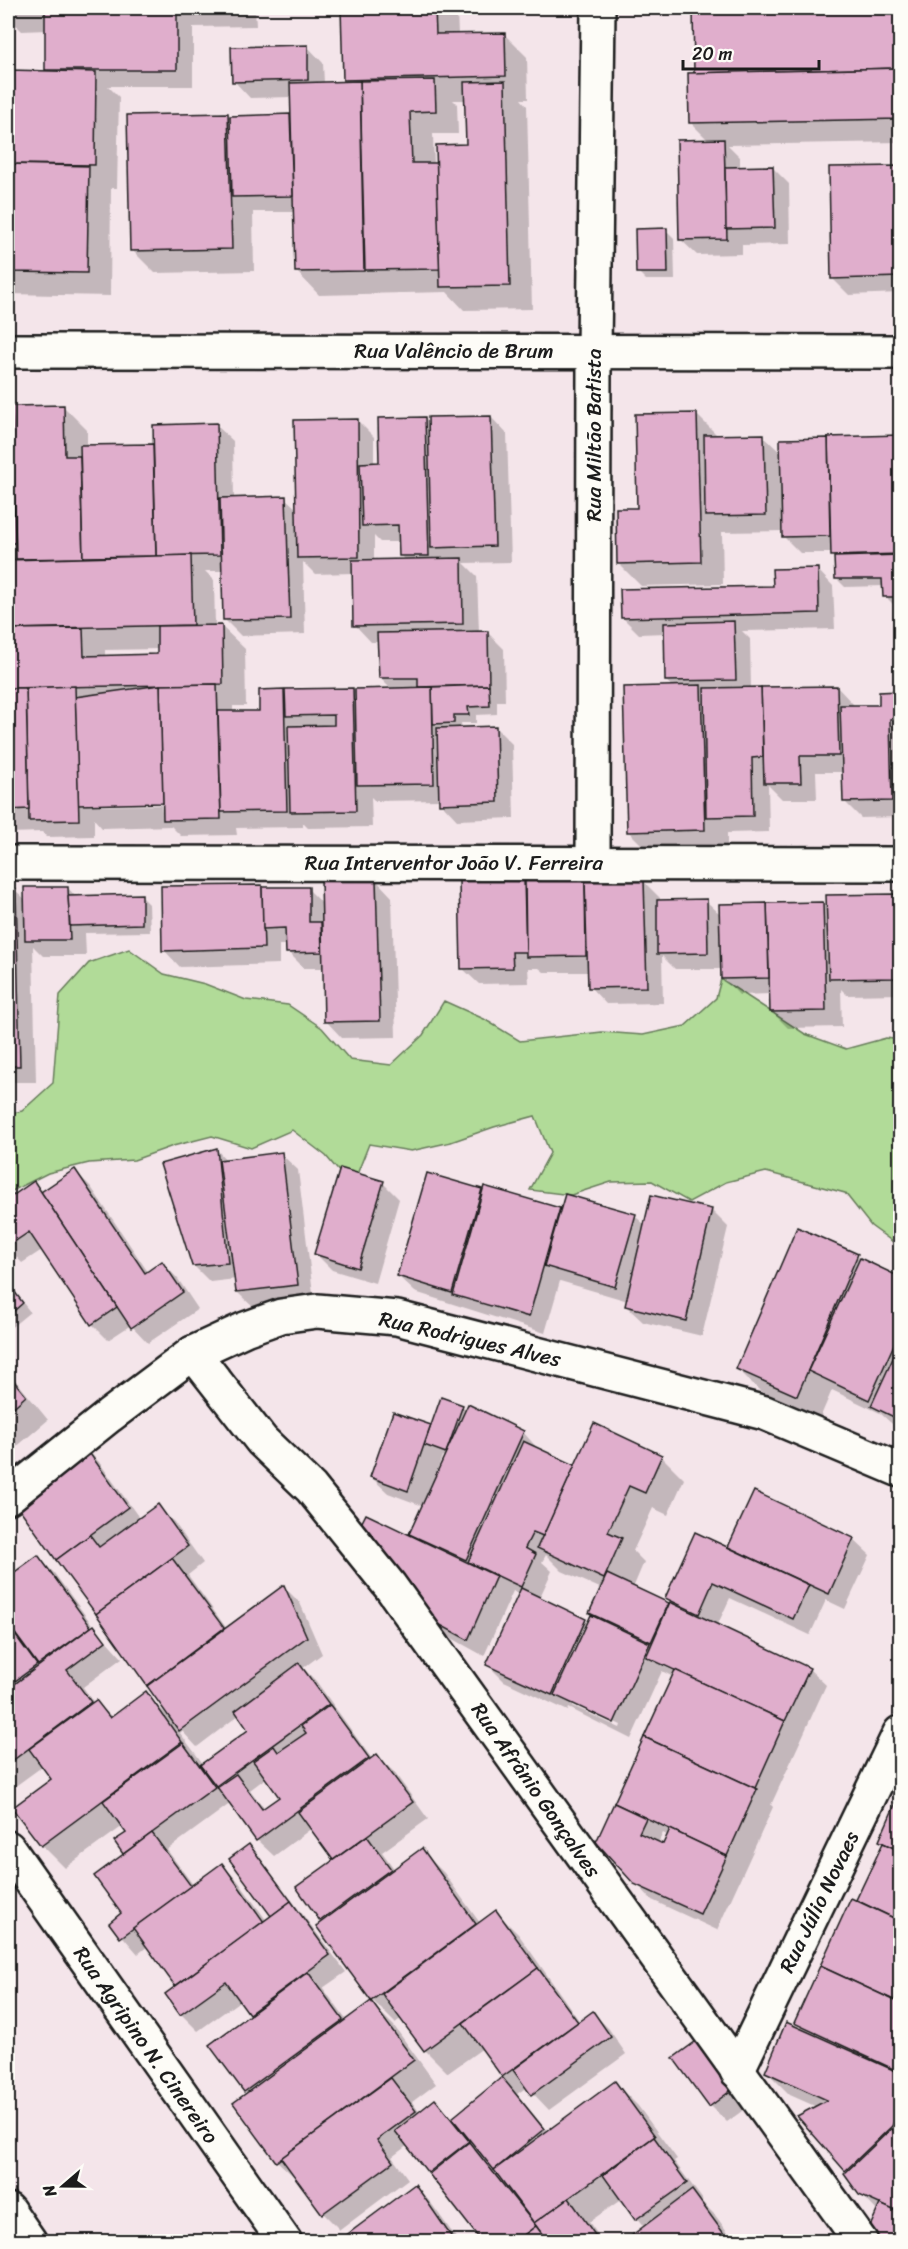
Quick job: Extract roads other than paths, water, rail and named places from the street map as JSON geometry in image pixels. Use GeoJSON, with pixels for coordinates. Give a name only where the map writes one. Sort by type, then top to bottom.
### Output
{"type":"FeatureCollection","features":[{"type":"Feature","properties":{"kind":"street","name":"Rua Miltão Batista"},"geometry":{"type":"LineString","coordinates":[[593,863],[594,351],[598,8]]}},
{"type":"Feature","properties":{"kind":"street","name":"Rua Valêncio de Brum"},"geometry":{"type":"LineString","coordinates":[[8,351],[900,352]]}},
{"type":"Feature","properties":{"kind":"street","name":"Rua Interventor João V. Ferreira"},"geometry":{"type":"LineString","coordinates":[[8,863],[900,864]]}},
{"type":"Feature","properties":{"kind":"street","name":"Rua Rodrigues Alves"},"geometry":{"type":"LineString","coordinates":[[8,1497],[109,1416],[193,1353],[245,1329],[281,1316],[317,1311],[397,1318],[765,1413],[900,1470]]}},
{"type":"Feature","properties":{"kind":"street","name":"Rua Afrânio Gonçalves"},"geometry":{"type":"LineString","coordinates":[[193,1353],[262,1441],[311,1488],[390,1586],[861,2241]]}},
{"type":"Feature","properties":{"kind":"street","name":"Rua Júlio Novaes"},"geometry":{"type":"LineString","coordinates":[[737,2071],[900,1733]]}},
{"type":"Feature","properties":{"kind":"street","name":"Rua Agripino N. Cinereiro"},"geometry":{"type":"LineString","coordinates":[[8,1848],[285,2241]]}},
{"type":"Feature","properties":{"kind":"street"},"geometry":{"type":"LineString","coordinates":[[8,2210],[30,2241]]}}]}
